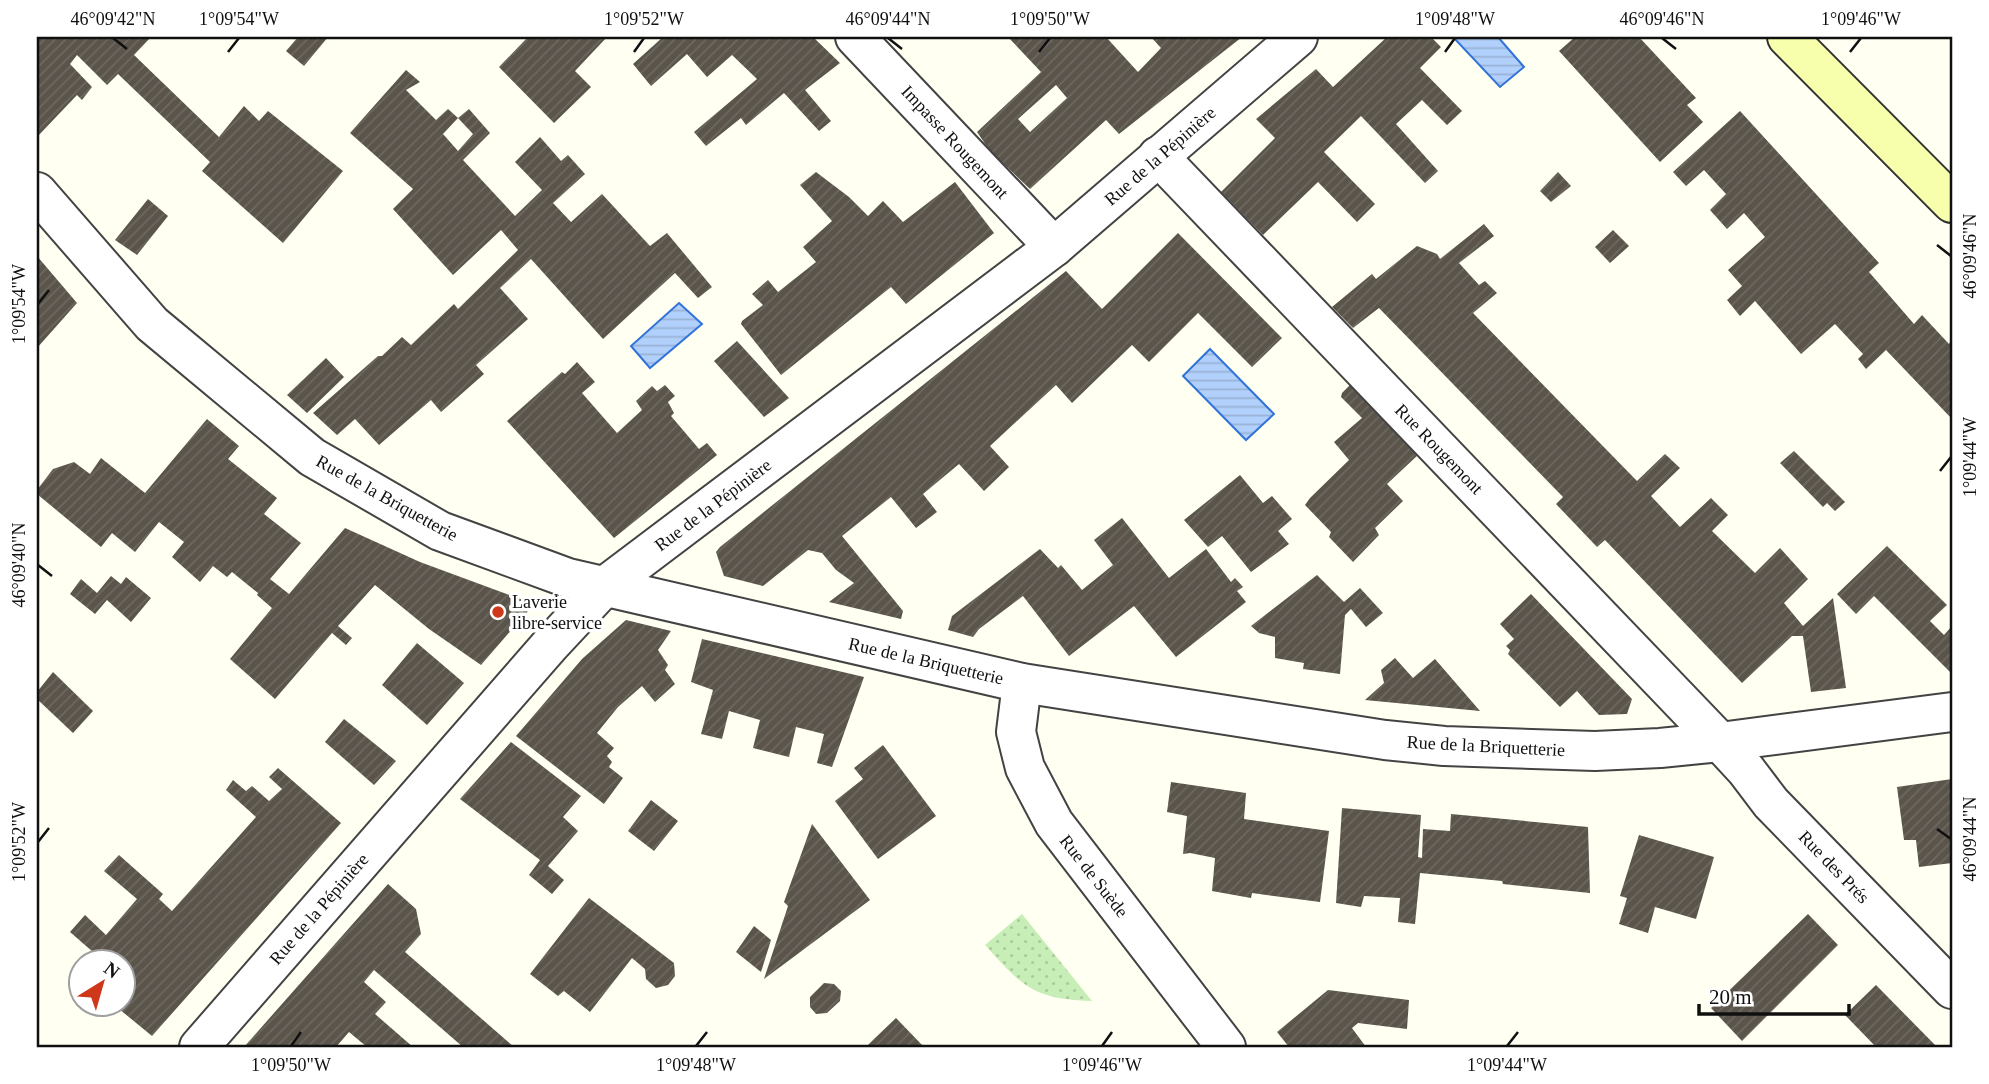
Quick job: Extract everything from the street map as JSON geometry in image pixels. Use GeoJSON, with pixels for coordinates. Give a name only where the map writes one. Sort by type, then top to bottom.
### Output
{"type":"FeatureCollection","features":[{"type":"Feature","properties":{"kind":"main road"},"geometry":{"type":"LineString","coordinates":[[1787,37],[1952,203]]}},
{"type":"Feature","properties":{"kind":"street","name":"Impasse Rougemont"},"geometry":{"type":"LineString","coordinates":[[855,37],[1054,247]]}},
{"type":"Feature","properties":{"kind":"street","name":"Rue de la Pépinière"},"geometry":{"type":"LineString","coordinates":[[199,1047],[550,645],[606,586],[1054,247],[1298,37]]}},
{"type":"Feature","properties":{"kind":"street","name":"Rue Rougemont"},"geometry":{"type":"LineString","coordinates":[[1158,156],[1720,742]]}},
{"type":"Feature","properties":{"kind":"street","name":"Rue de la Briquetterie"},"geometry":{"type":"LineString","coordinates":[[37,192],[152,324],[312,457],[440,531],[568,578],[1022,683],[1385,740],[1444,746],[1595,751],[1660,748],[1952,712]]}},
{"type":"Feature","properties":{"kind":"street","name":"Rue de Suède"},"geometry":{"type":"LineString","coordinates":[[1022,683],[1016,732],[1025,768],[1054,823],[1226,1047]]}},
{"type":"Feature","properties":{"kind":"street","name":"Rue des Prés"},"geometry":{"type":"LineString","coordinates":[[1720,742],[1746,769],[1771,803],[1952,989]]}},
{"type":"Feature","properties":{"kind":"green space"},"geometry":{"type":"Polygon","coordinates":[[[1022,914],[1092,1001],[1056,997],[1031,988],[1009,971],[985,945],[1022,914]]]}},
{"type":"Feature","properties":{"kind":"water"},"geometry":{"type":"Polygon","coordinates":[[[1453,37],[1498,37],[1524,67],[1500,87],[1453,37]]]}},
{"type":"Feature","properties":{"kind":"water"},"geometry":{"type":"Polygon","coordinates":[[[679,303],[702,324],[650,368],[631,346],[679,303]]]}},
{"type":"Feature","properties":{"kind":"water"},"geometry":{"type":"Polygon","coordinates":[[[1210,349],[1274,414],[1246,440],[1183,376],[1210,349]]]}},
{"type":"Feature","properties":{"kind":"building"},"geometry":{"type":"Polygon","coordinates":[[[37,37],[151,37],[134,55],[219,137],[244,106],[259,121],[268,111],[343,171],[283,243],[202,171],[210,162],[118,74],[107,85],[77,55],[70,64],[92,87],[82,100],[77,95],[37,137],[37,37]]]}},
{"type":"Feature","properties":{"kind":"building"},"geometry":{"type":"Polygon","coordinates":[[[298,37],[328,37],[304,66],[286,51],[298,37]]]}},
{"type":"Feature","properties":{"kind":"building"},"geometry":{"type":"Polygon","coordinates":[[[528,37],[607,37],[575,71],[591,87],[554,123],[499,67],[528,37]]]}},
{"type":"Feature","properties":{"kind":"building"},"geometry":{"type":"Polygon","coordinates":[[[663,37],[813,37],[840,63],[805,90],[831,121],[819,131],[784,93],[746,125],[741,118],[706,146],[694,132],[757,79],[732,55],[707,77],[687,54],[651,86],[633,64],[663,37]]]}},
{"type":"Feature","properties":{"kind":"building"},"geometry":{"type":"Polygon","coordinates":[[[1008,37],[1106,37],[1138,72],[1161,48],[1151,37],[1242,37],[1119,134],[1106,120],[1030,189],[990,151],[977,132],[1041,72],[1008,37]],[[1056,85],[1018,119],[1030,132],[1067,98],[1056,85]]]}},
{"type":"Feature","properties":{"kind":"building"},"geometry":{"type":"Polygon","coordinates":[[[1387,37],[1431,37],[1441,47],[1420,68],[1462,111],[1447,125],[1422,100],[1396,124],[1438,171],[1425,183],[1361,116],[1324,152],[1375,204],[1357,222],[1318,182],[1263,235],[1221,192],[1275,138],[1256,119],[1316,69],[1333,87],[1387,37]]]}},
{"type":"Feature","properties":{"kind":"building"},"geometry":{"type":"Polygon","coordinates":[[[1575,37],[1639,37],[1696,98],[1687,105],[1703,122],[1660,162],[1559,51],[1575,37]]]}},
{"type":"Feature","properties":{"kind":"building"},"geometry":{"type":"Polygon","coordinates":[[[406,70],[420,82],[406,90],[436,120],[448,109],[458,118],[469,109],[490,133],[463,160],[515,216],[542,190],[515,162],[540,137],[561,161],[568,155],[585,174],[553,203],[571,222],[602,194],[650,246],[667,233],[712,287],[698,298],[675,273],[603,339],[531,259],[500,288],[528,319],[476,365],[484,374],[441,412],[431,400],[379,445],[355,419],[337,435],[313,413],[402,337],[411,345],[454,304],[458,309],[518,250],[501,230],[453,275],[393,209],[413,189],[350,133],[406,70]],[[458,118],[443,134],[458,151],[473,134],[458,118]]]}},
{"type":"Feature","properties":{"kind":"building"},"geometry":{"type":"Polygon","coordinates":[[[1740,111],[1879,263],[1869,272],[1914,324],[1922,315],[1949,344],[1952,339],[1952,419],[1886,350],[1866,369],[1858,359],[1863,354],[1835,324],[1801,354],[1755,301],[1740,316],[1727,300],[1742,286],[1728,270],[1765,237],[1744,213],[1727,229],[1710,210],[1726,194],[1704,170],[1686,186],[1673,172],[1740,111]]]}},
{"type":"Feature","properties":{"kind":"building"},"geometry":{"type":"Polygon","coordinates":[[[816,172],[849,197],[868,216],[883,201],[903,222],[955,182],[994,233],[906,304],[891,287],[781,375],[741,324],[763,305],[752,294],[768,280],[778,292],[816,262],[803,247],[832,221],[800,185],[816,172]]]}},
{"type":"Feature","properties":{"kind":"building"},"geometry":{"type":"Polygon","coordinates":[[[1558,172],[1571,186],[1551,202],[1540,191],[1558,172]]]}},
{"type":"Feature","properties":{"kind":"building"},"geometry":{"type":"Polygon","coordinates":[[[148,199],[168,216],[137,255],[115,240],[148,199]]]}},
{"type":"Feature","properties":{"kind":"building"},"geometry":{"type":"Polygon","coordinates":[[[1484,224],[1494,236],[1459,263],[1479,285],[1485,281],[1497,293],[1473,313],[1637,481],[1665,454],[1680,468],[1651,496],[1680,527],[1711,498],[1728,515],[1712,531],[1755,573],[1780,548],[1808,579],[1784,603],[1803,626],[1833,598],[1846,688],[1811,692],[1803,636],[1792,636],[1742,683],[1605,540],[1597,547],[1556,504],[1563,497],[1379,308],[1353,328],[1332,307],[1372,274],[1376,279],[1417,246],[1437,254],[1440,259],[1484,224]]]}},
{"type":"Feature","properties":{"kind":"building"},"geometry":{"type":"Polygon","coordinates":[[[1613,230],[1629,246],[1610,263],[1595,247],[1613,230]]]}},
{"type":"Feature","properties":{"kind":"building"},"geometry":{"type":"Polygon","coordinates":[[[1178,233],[1282,338],[1252,367],[1198,313],[1149,362],[1132,345],[1072,403],[1056,385],[990,446],[1009,467],[984,491],[959,464],[923,494],[937,512],[916,528],[891,497],[842,536],[903,611],[901,619],[829,602],[854,583],[836,570],[822,553],[808,550],[763,586],[724,576],[716,552],[720,547],[1066,271],[1102,309],[1178,233]]]}},
{"type":"Feature","properties":{"kind":"building"},"geometry":{"type":"Polygon","coordinates":[[[37,256],[77,303],[37,348],[37,256]]]}},
{"type":"Feature","properties":{"kind":"building"},"geometry":{"type":"Polygon","coordinates":[[[737,341],[789,398],[764,417],[714,361],[737,341]]]}},
{"type":"Feature","properties":{"kind":"building"},"geometry":{"type":"Polygon","coordinates":[[[326,358],[344,377],[307,413],[287,395],[326,358]]]}},
{"type":"Feature","properties":{"kind":"building"},"geometry":{"type":"Polygon","coordinates":[[[577,362],[595,382],[582,393],[617,433],[642,410],[636,401],[652,386],[657,391],[665,385],[675,396],[668,402],[674,413],[671,416],[699,449],[707,443],[717,455],[614,538],[507,421],[577,362]]]}},
{"type":"Feature","properties":{"kind":"building"},"geometry":{"type":"Polygon","coordinates":[[[1350,385],[1419,454],[1387,484],[1403,501],[1375,528],[1379,535],[1353,562],[1329,537],[1331,532],[1305,505],[1349,460],[1334,442],[1362,418],[1341,397],[1350,385]]]}},
{"type":"Feature","properties":{"kind":"building"},"geometry":{"type":"Polygon","coordinates":[[[207,419],[239,446],[228,459],[277,498],[264,514],[301,543],[270,579],[289,594],[345,528],[420,562],[534,604],[481,665],[429,629],[375,585],[338,626],[352,638],[346,645],[332,633],[275,699],[230,659],[272,608],[258,593],[232,572],[227,577],[213,566],[200,582],[172,557],[184,542],[159,522],[135,552],[112,533],[101,547],[37,494],[37,490],[53,469],[74,462],[90,474],[101,458],[145,493],[207,419]]]}},
{"type":"Feature","properties":{"kind":"building"},"geometry":{"type":"Polygon","coordinates":[[[1794,451],[1845,502],[1835,511],[1827,503],[1823,507],[1780,463],[1794,451]]]}},
{"type":"Feature","properties":{"kind":"building"},"geometry":{"type":"Polygon","coordinates":[[[1240,475],[1263,503],[1272,496],[1292,519],[1278,531],[1289,544],[1251,572],[1222,536],[1208,547],[1184,520],[1240,475]]]}},
{"type":"Feature","properties":{"kind":"building"},"geometry":{"type":"Polygon","coordinates":[[[1122,518],[1169,578],[1206,549],[1231,582],[1235,578],[1243,587],[1237,591],[1246,602],[1176,657],[1134,606],[1069,656],[1023,596],[979,629],[973,637],[948,630],[952,616],[1040,549],[1058,568],[1061,565],[1082,590],[1113,565],[1094,540],[1122,518]]]}},
{"type":"Feature","properties":{"kind":"building"},"geometry":{"type":"Polygon","coordinates":[[[1887,546],[1947,605],[1930,621],[1944,635],[1952,626],[1952,674],[1874,596],[1856,614],[1837,594],[1887,546]]]}},
{"type":"Feature","properties":{"kind":"building"},"geometry":{"type":"Polygon","coordinates":[[[1317,575],[1344,602],[1360,588],[1383,613],[1366,627],[1351,609],[1345,615],[1340,674],[1303,669],[1304,663],[1275,658],[1275,637],[1259,633],[1251,626],[1317,575]]]}},
{"type":"Feature","properties":{"kind":"building"},"geometry":{"type":"Polygon","coordinates":[[[111,576],[121,584],[126,577],[151,598],[131,622],[107,600],[95,614],[70,594],[81,579],[97,593],[111,576]]]}},
{"type":"Feature","properties":{"kind":"building"},"geometry":{"type":"Polygon","coordinates":[[[1531,594],[1632,699],[1627,714],[1599,715],[1577,691],[1560,707],[1508,654],[1510,650],[1506,646],[1514,639],[1500,624],[1531,594]]]}},
{"type":"Feature","properties":{"kind":"building"},"geometry":{"type":"Polygon","coordinates":[[[626,620],[671,631],[658,650],[668,665],[665,670],[675,684],[655,702],[642,686],[618,707],[597,733],[614,748],[607,756],[612,762],[609,767],[623,778],[604,804],[516,736],[582,659],[626,620]]]}},
{"type":"Feature","properties":{"kind":"building"},"geometry":{"type":"Polygon","coordinates":[[[702,639],[864,677],[832,767],[817,763],[824,734],[796,727],[789,757],[753,748],[760,720],[729,711],[722,739],[701,734],[713,690],[691,682],[702,639]]]}},
{"type":"Feature","properties":{"kind":"building"},"geometry":{"type":"Polygon","coordinates":[[[417,643],[464,683],[427,725],[382,685],[417,643]]]}},
{"type":"Feature","properties":{"kind":"building"},"geometry":{"type":"Polygon","coordinates":[[[1395,658],[1413,678],[1435,659],[1480,711],[1365,700],[1384,683],[1381,670],[1395,658]]]}},
{"type":"Feature","properties":{"kind":"building"},"geometry":{"type":"Polygon","coordinates":[[[53,672],[93,711],[73,733],[37,699],[37,692],[53,672]]]}},
{"type":"Feature","properties":{"kind":"building"},"geometry":{"type":"Polygon","coordinates":[[[344,719],[396,761],[374,785],[325,742],[344,719]]]}},
{"type":"Feature","properties":{"kind":"building"},"geometry":{"type":"Polygon","coordinates":[[[511,742],[581,796],[563,817],[578,831],[548,866],[564,880],[552,894],[529,875],[540,860],[460,799],[511,742]]]}},
{"type":"Feature","properties":{"kind":"building"},"geometry":{"type":"Polygon","coordinates":[[[883,745],[936,816],[878,859],[835,801],[863,779],[854,768],[883,745]]]}},
{"type":"Feature","properties":{"kind":"building"},"geometry":{"type":"Polygon","coordinates":[[[278,768],[341,823],[152,1036],[130,1018],[136,1018],[136,948],[88,948],[70,932],[85,915],[106,935],[137,899],[104,871],[119,855],[163,894],[159,899],[172,911],[256,817],[226,790],[233,780],[246,791],[252,786],[269,801],[282,789],[269,777],[278,768]]]}},
{"type":"Feature","properties":{"kind":"building"},"geometry":{"type":"Polygon","coordinates":[[[1952,779],[1952,863],[1919,867],[1916,840],[1904,840],[1897,787],[1952,779]]]}},
{"type":"Feature","properties":{"kind":"building"},"geometry":{"type":"Polygon","coordinates":[[[1171,782],[1246,793],[1244,819],[1329,831],[1320,902],[1252,893],[1251,898],[1212,891],[1215,858],[1183,854],[1187,816],[1167,812],[1171,782]]]}},
{"type":"Feature","properties":{"kind":"building"},"geometry":{"type":"Polygon","coordinates":[[[651,800],[678,821],[654,851],[628,831],[651,800]]]}},
{"type":"Feature","properties":{"kind":"building"},"geometry":{"type":"Polygon","coordinates":[[[1342,808],[1421,815],[1418,857],[1422,858],[1423,829],[1450,831],[1451,814],[1588,827],[1590,893],[1420,873],[1415,924],[1398,922],[1400,898],[1364,896],[1361,907],[1336,903],[1342,808]]]}},
{"type":"Feature","properties":{"kind":"building"},"geometry":{"type":"Polygon","coordinates":[[[812,824],[870,900],[764,979],[788,906],[784,902],[812,824]]]}},
{"type":"Feature","properties":{"kind":"building"},"geometry":{"type":"Polygon","coordinates":[[[1639,835],[1714,857],[1696,919],[1655,907],[1648,933],[1619,924],[1627,898],[1620,896],[1639,835]]]}},
{"type":"Feature","properties":{"kind":"building"},"geometry":{"type":"Polygon","coordinates":[[[388,884],[416,909],[421,934],[405,952],[514,1047],[463,1047],[374,970],[364,982],[386,1002],[375,1014],[413,1047],[367,1047],[349,1032],[336,1047],[244,1047],[388,884]]]}},
{"type":"Feature","properties":{"kind":"building"},"geometry":{"type":"Polygon","coordinates":[[[589,898],[674,963],[675,976],[668,985],[656,988],[646,979],[645,969],[632,958],[590,1012],[564,991],[558,996],[530,974],[589,898]]]}},
{"type":"Feature","properties":{"kind":"building"},"geometry":{"type":"Polygon","coordinates":[[[1808,914],[1838,945],[1742,1041],[1711,1008],[1808,914]]]}},
{"type":"Feature","properties":{"kind":"building"},"geometry":{"type":"Polygon","coordinates":[[[754,926],[771,940],[761,972],[736,952],[754,926]]]}},
{"type":"Feature","properties":{"kind":"building"},"geometry":{"type":"Polygon","coordinates":[[[824,983],[834,984],[841,991],[840,1001],[827,1013],[816,1014],[810,1007],[810,997],[824,983]]]}},
{"type":"Feature","properties":{"kind":"building"},"geometry":{"type":"Polygon","coordinates":[[[1876,985],[1937,1047],[1876,1047],[1845,1015],[1876,985]]]}},
{"type":"Feature","properties":{"kind":"building"},"geometry":{"type":"Polygon","coordinates":[[[1328,990],[1409,1000],[1407,1029],[1358,1023],[1352,1028],[1366,1047],[1289,1047],[1277,1032],[1328,990]]]}},
{"type":"Feature","properties":{"kind":"building"},"geometry":{"type":"Polygon","coordinates":[[[896,1018],[924,1047],[866,1047],[872,1041],[896,1018]]]}},
{"type":"Feature","properties":{"kind":"place","name":"Laverie libre-service"},"geometry":{"type":"Point","coordinates":[498,612]}}]}
